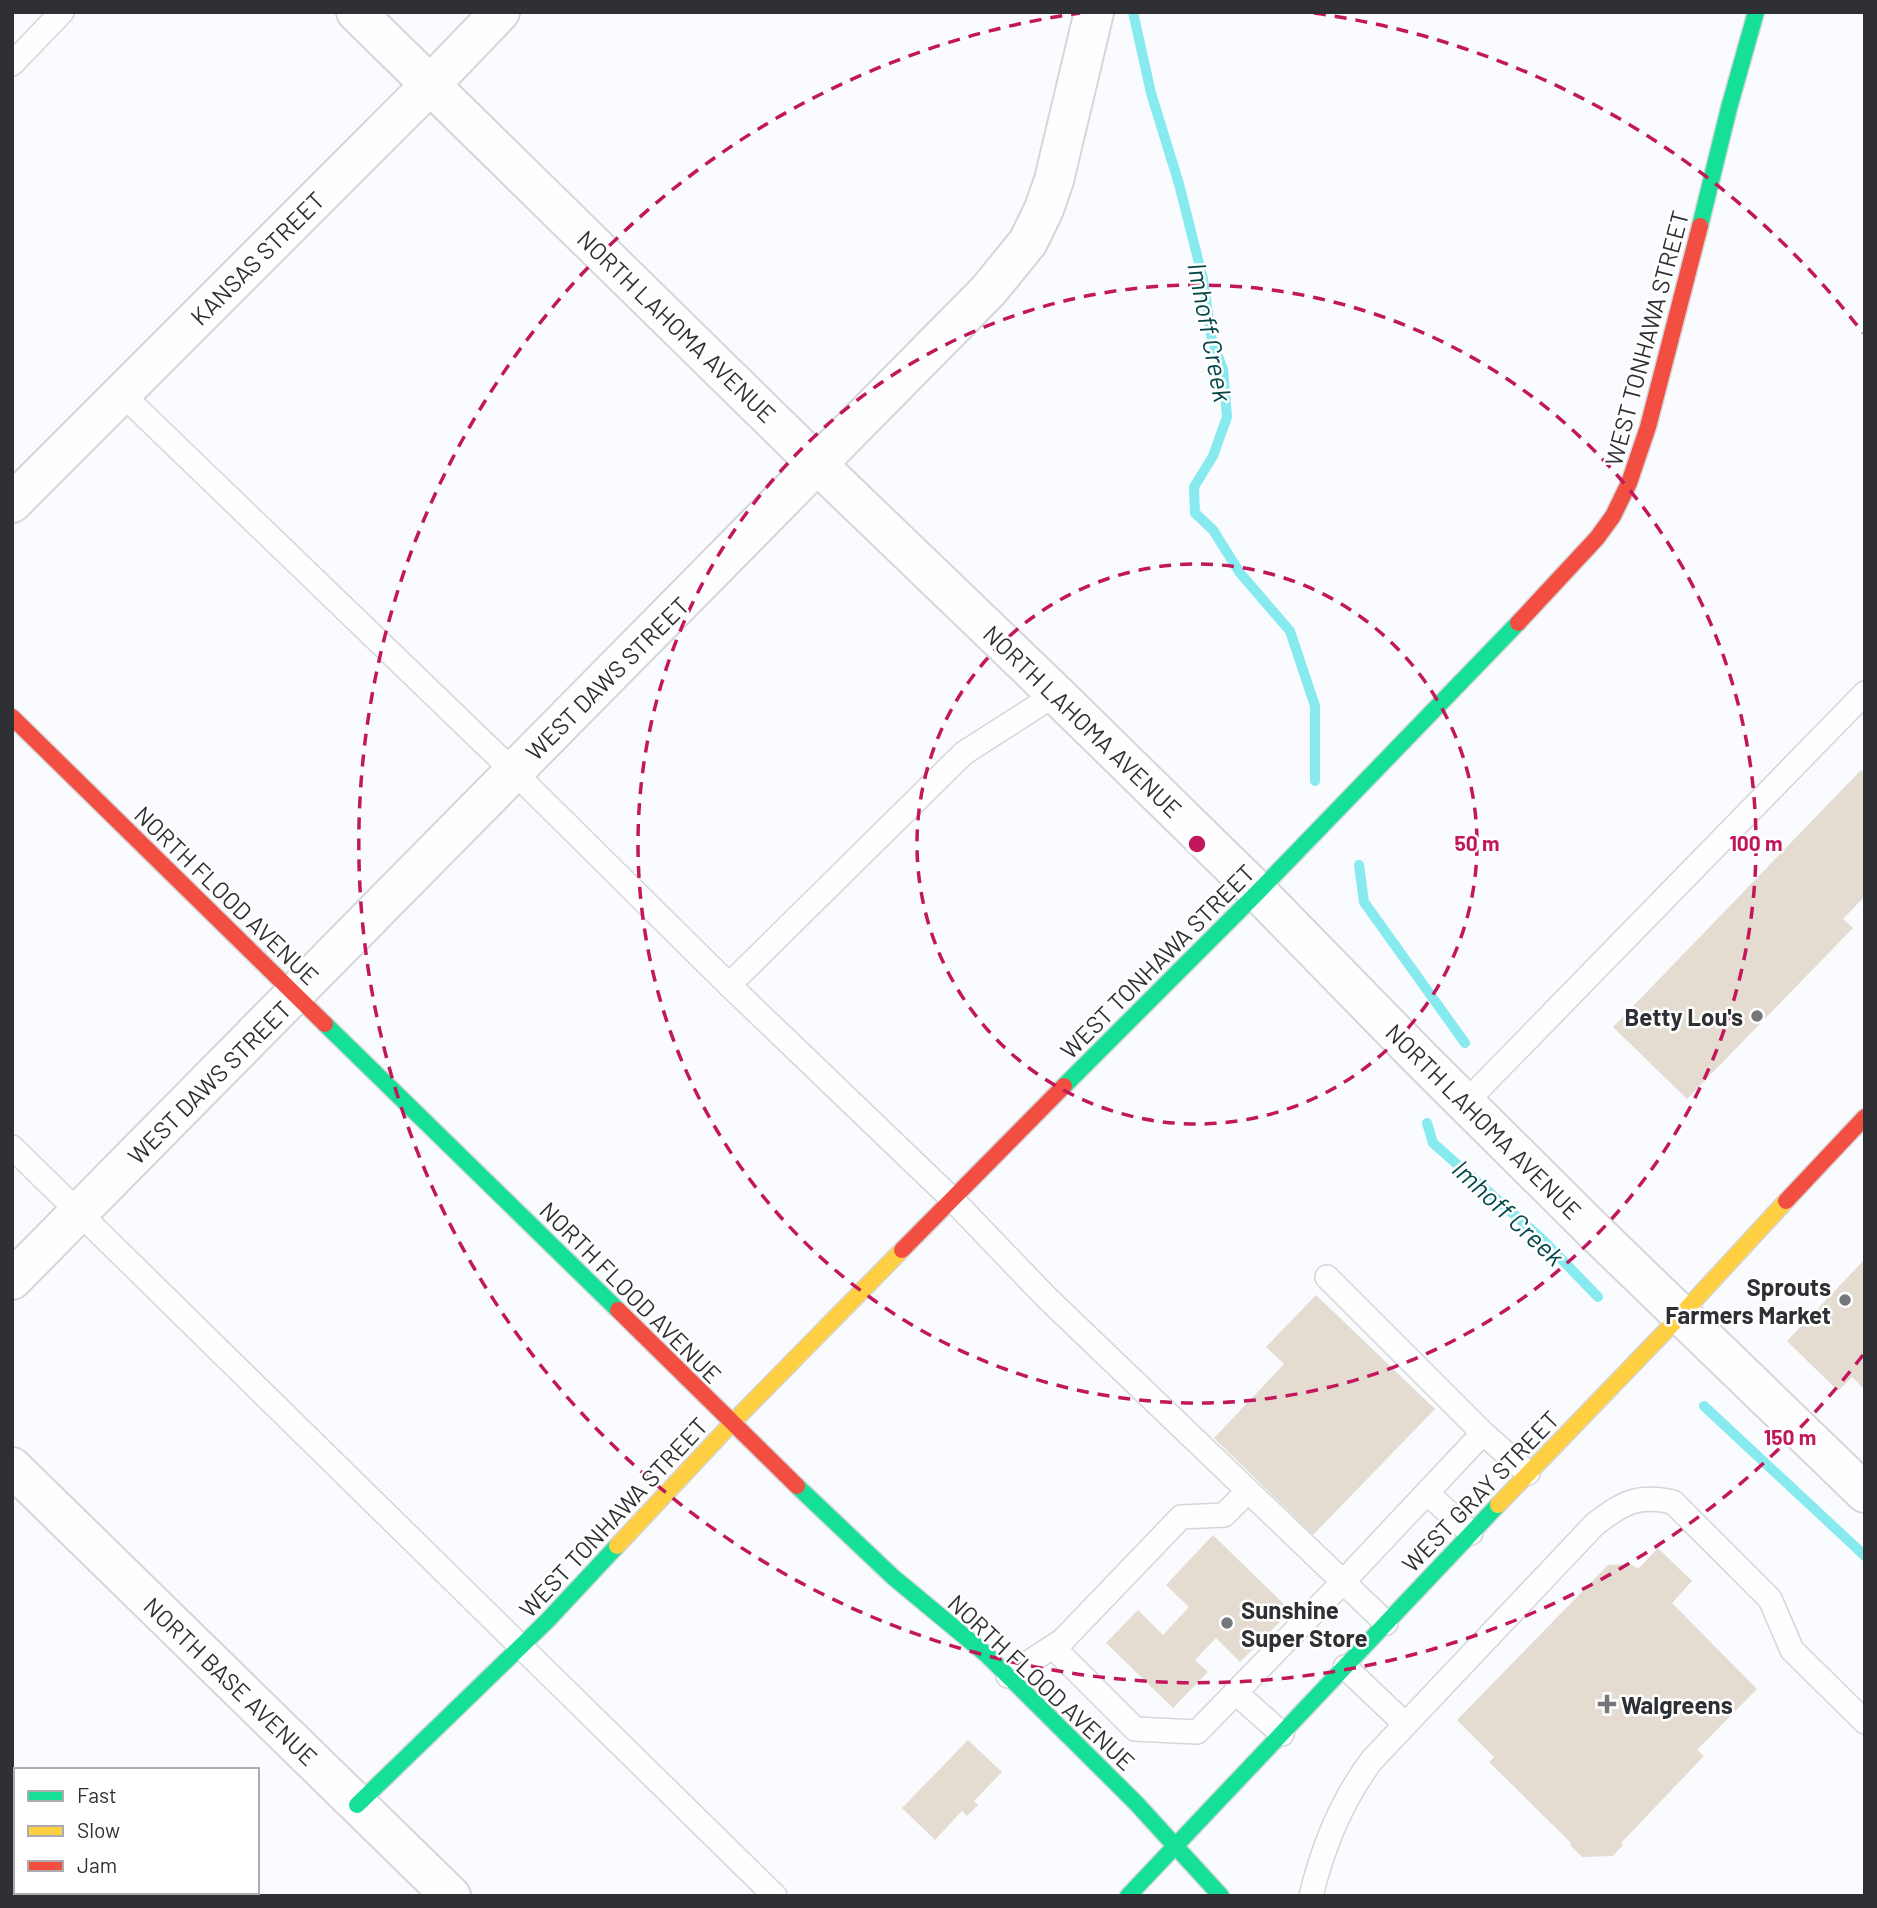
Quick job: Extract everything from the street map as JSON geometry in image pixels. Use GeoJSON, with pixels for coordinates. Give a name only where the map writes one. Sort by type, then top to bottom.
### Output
{"type":"FeatureCollection","features":[{"type":"Feature","properties":{"kind":"street","name":"NORTH LAHOMA AVENUE"},"geometry":{"type":"LineString","coordinates":[[356,12],[1258,892],[1592,1229],[1865,1493]]}},
{"type":"Feature","properties":{"kind":"street","name":"KANSAS STREET"},"geometry":{"type":"LineString","coordinates":[[12,503],[500,12]]}},
{"type":"Feature","properties":{"kind":"street","name":"WEST DAWS STREET"},"geometry":{"type":"LineString","coordinates":[[12,1280],[988,291],[1028,242],[1044,209],[1054,180],[1094,12]]}},
{"type":"Feature","properties":{"kind":"street","name":"WEST TONHAWA STREET"},"geometry":{"type":"LineString","coordinates":[[357,1805],[547,1621],[732,1423],[1258,892],[1597,538],[1613,516],[1629,483],[1648,427],[1698,240],[1728,108],[1756,12]]}},
{"type":"Feature","properties":{"kind":"street","name":"NORTH FLOOD AVENUE"},"geometry":{"type":"LineString","coordinates":[[12,717],[847,1535],[1008,1676],[1136,1802],[1221,1896]]}},
{"type":"Feature","properties":{"kind":"street","name":"WEST GRAY STREET"},"geometry":{"type":"LineString","coordinates":[[1128,1896],[1681,1315],[1865,1116]]}},
{"type":"Feature","properties":{"kind":"street","name":"NORTH BASE AVENUE"},"geometry":{"type":"LineString","coordinates":[[12,1467],[451,1896]]}},
{"type":"Feature","properties":{"kind":"lane"},"geometry":{"type":"LineString","coordinates":[[12,64],[62,12]]}},
{"type":"Feature","properties":{"kind":"lane"},"geometry":{"type":"LineString","coordinates":[[121,393],[952,1199],[1046,1297],[1386,1623]]}},
{"type":"Feature","properties":{"kind":"lane"},"geometry":{"type":"LineString","coordinates":[[1466,1102],[1865,693]]}},
{"type":"Feature","properties":{"kind":"lane"},"geometry":{"type":"LineString","coordinates":[[729,985],[964,753],[1056,694]]}},
{"type":"Feature","properties":{"kind":"lane"},"geometry":{"type":"LineString","coordinates":[[12,1147],[775,1896]]}},
{"type":"Feature","properties":{"kind":"lane"},"geometry":{"type":"LineString","coordinates":[[1327,1277],[1483,1433],[1528,1473]]}},
{"type":"Feature","properties":{"kind":"lane"},"geometry":{"type":"LineString","coordinates":[[1053,1647],[1135,1730],[1197,1732],[1483,1433]]}},
{"type":"Feature","properties":{"kind":"lane"},"geometry":{"type":"LineString","coordinates":[[1008,1676],[1063,1640],[1181,1517],[1224,1515],[1248,1491]]}},
{"type":"Feature","properties":{"kind":"lane"},"geometry":{"type":"LineString","coordinates":[[1427,1493],[1471,1533]]}},
{"type":"Feature","properties":{"kind":"lane"},"geometry":{"type":"LineString","coordinates":[[1311,1896],[1329,1835],[1356,1780],[1372,1760],[1595,1524],[1615,1508],[1635,1500],[1654,1498],[1672,1502],[1770,1599],[1792,1650],[1865,1722]]}},
{"type":"Feature","properties":{"kind":"lane"},"geometry":{"type":"LineString","coordinates":[[1345,1667],[1405,1724]]}},
{"type":"Feature","properties":{"kind":"lane"},"geometry":{"type":"LineString","coordinates":[[1235,1692],[1282,1734]]}},
{"type":"Feature","properties":{"kind":"building"},"geometry":{"type":"Polygon","coordinates":[[[1861,770],[1865,773],[1865,896],[1843,919],[1853,928],[1687,1099],[1613,1027],[1861,770]]]}},
{"type":"Feature","properties":{"kind":"building","name":"Sprouts Farmers Market"},"geometry":{"type":"Polygon","coordinates":[[[1865,1259],[1865,1390],[1852,1377],[1838,1391],[1787,1341],[1865,1259]]]}},
{"type":"Feature","properties":{"kind":"building"},"geometry":{"type":"Polygon","coordinates":[[[1316,1295],[1435,1409],[1313,1535],[1214,1438],[1284,1364],[1266,1347],[1316,1295]]]}},
{"type":"Feature","properties":{"kind":"building","name":"Sunshine Super Store"},"geometry":{"type":"Polygon","coordinates":[[[1213,1535],[1291,1611],[1240,1662],[1216,1638],[1195,1660],[1208,1672],[1173,1708],[1106,1643],[1138,1610],[1163,1635],[1189,1607],[1166,1585],[1213,1535]]]}},
{"type":"Feature","properties":{"kind":"building","name":"Walgreens"},"geometry":{"type":"Polygon","coordinates":[[[1658,1548],[1692,1581],[1672,1603],[1757,1689],[1697,1750],[1704,1756],[1621,1843],[1623,1845],[1613,1856],[1582,1857],[1489,1762],[1494,1757],[1457,1720],[1608,1565],[1631,1564],[1638,1569],[1658,1548]]]}},
{"type":"Feature","properties":{"kind":"building"},"geometry":{"type":"Polygon","coordinates":[[[968,1740],[1002,1772],[974,1801],[978,1805],[967,1816],[962,1811],[935,1840],[902,1808],[968,1740]]]}},
{"type":"Feature","properties":{"kind":"waterway","name":"Imhoff Creek"},"geometry":{"type":"LineString","coordinates":[[1133,12],[1151,93],[1179,184],[1203,279],[1212,341],[1223,369],[1227,417],[1213,456],[1194,487],[1195,513],[1213,530],[1240,573],[1290,631],[1315,706],[1315,781]]}},
{"type":"Feature","properties":{"kind":"waterway","name":"Imhoff Creek"},"geometry":{"type":"LineString","coordinates":[[1359,865],[1364,902],[1465,1043]]}},
{"type":"Feature","properties":{"kind":"waterway","name":"Imhoff Creek"},"geometry":{"type":"LineString","coordinates":[[1427,1123],[1433,1143],[1543,1240],[1598,1297]]}},
{"type":"Feature","properties":{"kind":"waterway","name":"Imhoff Creek"},"geometry":{"type":"LineString","coordinates":[[1704,1406],[1865,1556]]}},
{"type":"Feature","properties":{"kind":"traffic: fast"},"geometry":{"type":"LineString","coordinates":[[1700,226],[1756,12]]}},
{"type":"Feature","properties":{"kind":"traffic: fast"},"geometry":{"type":"LineString","coordinates":[[1064,1086],[1258,892],[1518,623]]}},
{"type":"Feature","properties":{"kind":"traffic: fast"},"geometry":{"type":"LineString","coordinates":[[325,1024],[618,1310]]}},
{"type":"Feature","properties":{"kind":"traffic: fast"},"geometry":{"type":"LineString","coordinates":[[797,1486],[893,1577],[987,1655],[1136,1803],[1221,1896]]}},
{"type":"Feature","properties":{"kind":"traffic: fast"},"geometry":{"type":"LineString","coordinates":[[1128,1896],[1498,1505]]}},
{"type":"Feature","properties":{"kind":"traffic: fast"},"geometry":{"type":"LineString","coordinates":[[357,1805],[547,1621],[617,1546]]}},
{"type":"Feature","properties":{"kind":"traffic: slow"},"geometry":{"type":"LineString","coordinates":[[1498,1505],[1681,1315],[1786,1201]]}},
{"type":"Feature","properties":{"kind":"traffic: slow"},"geometry":{"type":"LineString","coordinates":[[617,1546],[732,1423],[902,1250]]}},
{"type":"Feature","properties":{"kind":"traffic: jam"},"geometry":{"type":"LineString","coordinates":[[1518,623],[1597,538],[1613,516],[1629,483],[1648,427],[1700,226]]}},
{"type":"Feature","properties":{"kind":"traffic: jam"},"geometry":{"type":"LineString","coordinates":[[12,717],[325,1024]]}},
{"type":"Feature","properties":{"kind":"traffic: jam"},"geometry":{"type":"LineString","coordinates":[[902,1250],[1064,1086]]}},
{"type":"Feature","properties":{"kind":"traffic: jam"},"geometry":{"type":"LineString","coordinates":[[1786,1201],[1865,1117]]}},
{"type":"Feature","properties":{"kind":"traffic: jam"},"geometry":{"type":"LineString","coordinates":[[618,1310],[797,1486]]}},
{"type":"Feature","properties":{"kind":"place","name":"Betty Lou's"},"geometry":{"type":"Point","coordinates":[1757,1016]}},
{"type":"Feature","properties":{"kind":"place","name":"Sprouts Farmers Market"},"geometry":{"type":"Point","coordinates":[1845,1300]}},
{"type":"Feature","properties":{"kind":"place","name":"Sunshine Super Store"},"geometry":{"type":"Point","coordinates":[1227,1623]}},
{"type":"Feature","properties":{"kind":"place","name":"Walgreens"},"geometry":{"type":"Point","coordinates":[1607,1704]}}]}
